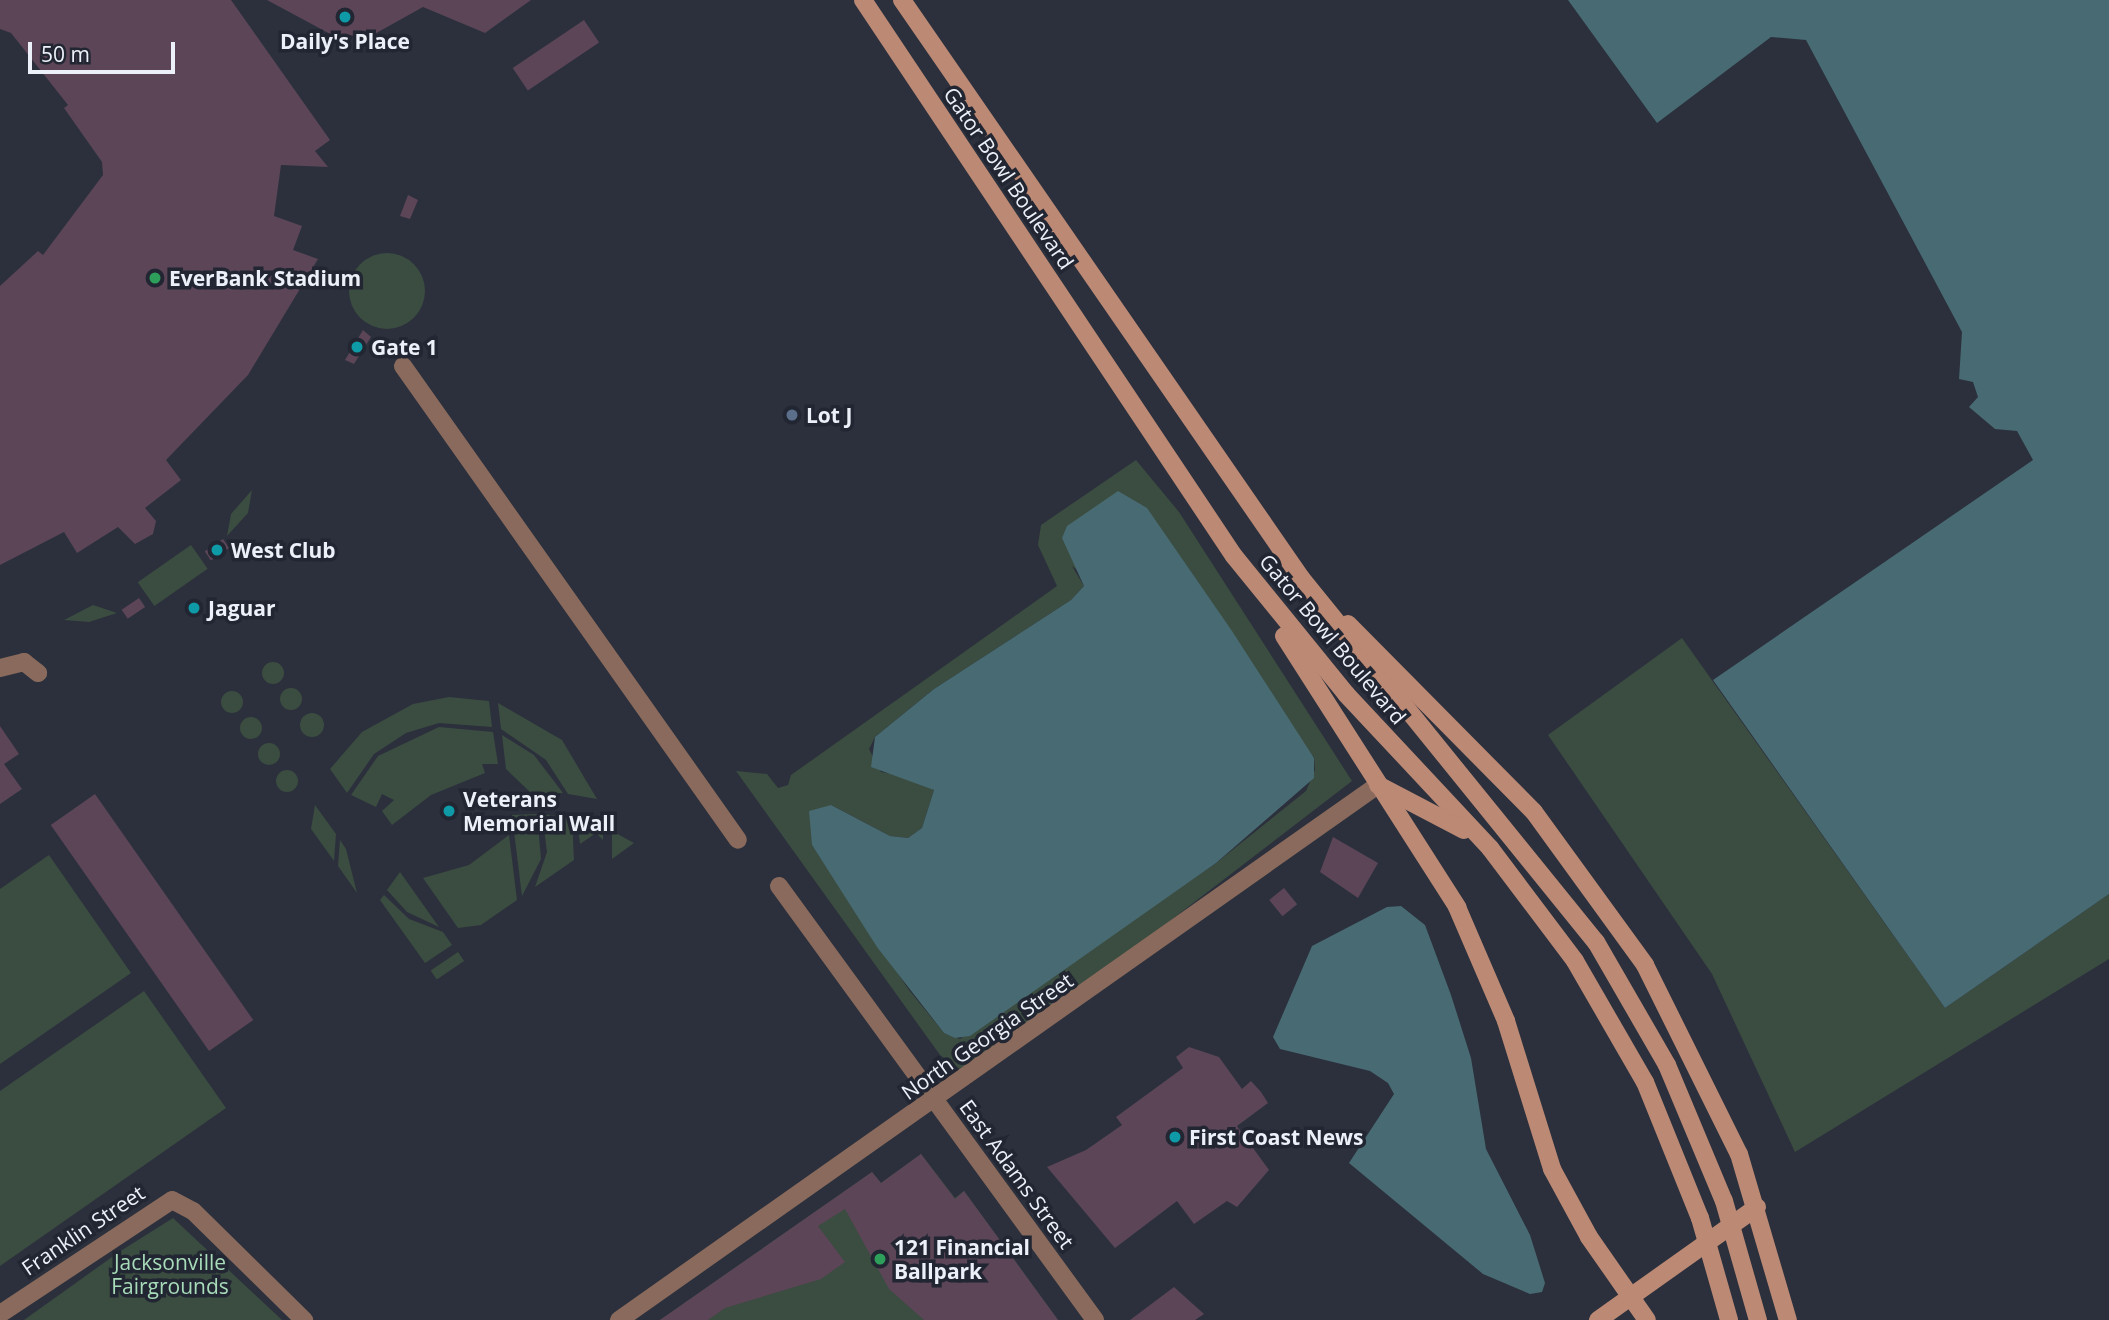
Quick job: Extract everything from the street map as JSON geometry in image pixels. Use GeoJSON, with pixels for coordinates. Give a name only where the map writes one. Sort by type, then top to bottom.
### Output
{"type":"FeatureCollection","features":[{"type":"Feature","properties":{"kind":"main road","name":"Gator Bowl Boulevard"},"geometry":{"type":"LineString","coordinates":[[863,0],[1234,556],[1338,685],[1490,848],[1611,1019],[1660,1115],[1700,1218],[1729,1320]]}},
{"type":"Feature","properties":{"kind":"main road","name":"Gator Bowl Boulevard"},"geometry":{"type":"LineString","coordinates":[[902,0],[1301,578],[1596,942],[1667,1065],[1724,1200],[1758,1320]]}},
{"type":"Feature","properties":{"kind":"main road"},"geometry":{"type":"LineString","coordinates":[[1234,556],[1466,925],[1506,1021],[1552,1169],[1647,1320]]}},
{"type":"Feature","properties":{"kind":"main road"},"geometry":{"type":"LineString","coordinates":[[1301,578],[1494,768],[1604,901],[1696,1056],[1757,1207],[1788,1320]]}},
{"type":"Feature","properties":{"kind":"main road"},"geometry":{"type":"LineString","coordinates":[[1378,785],[1446,818],[1490,848]]}},
{"type":"Feature","properties":{"kind":"main road"},"geometry":{"type":"LineString","coordinates":[[1598,1320],[1757,1207]]}},
{"type":"Feature","properties":{"kind":"street"},"geometry":{"type":"LineString","coordinates":[[403,366],[738,840]]}},
{"type":"Feature","properties":{"kind":"street"},"geometry":{"type":"LineString","coordinates":[[0,668],[24,662],[38,673]]}},
{"type":"Feature","properties":{"kind":"street","name":"North Georgia Street"},"geometry":{"type":"LineString","coordinates":[[619,1320],[935,1100],[1378,785]]}},
{"type":"Feature","properties":{"kind":"street","name":"East Adams Street"},"geometry":{"type":"LineString","coordinates":[[779,886],[1095,1320]]}},
{"type":"Feature","properties":{"kind":"street","name":"Franklin Street"},"geometry":{"type":"LineString","coordinates":[[0,1314],[160,1204],[172,1200],[193,1211],[304,1320]]}},
{"type":"Feature","properties":{"kind":"green space"},"geometry":{"type":"Polygon","coordinates":[[[387,253],[401,256],[414,264],[422,277],[425,291],[422,305],[414,318],[401,326],[387,329],[373,326],[360,318],[352,305],[349,291],[352,277],[360,264],[373,256],[387,253]]]}},
{"type":"Feature","properties":{"kind":"green space"},"geometry":{"type":"Polygon","coordinates":[[[1136,460],[1179,512],[1352,781],[1145,940],[960,1069],[940,1055],[736,771],[767,774],[778,788],[788,785],[791,775],[1057,586],[1038,545],[1041,525],[1136,460]],[[1072,566],[1084,586],[1071,600],[934,689],[875,737],[869,749],[881,772],[911,777],[934,790],[922,828],[908,838],[890,836],[831,805],[812,845],[909,990],[944,1033],[960,1039],[1216,863],[1306,791],[1315,770],[1314,757],[1072,566]]]}},
{"type":"Feature","properties":{"kind":"green space"},"geometry":{"type":"Polygon","coordinates":[[[252,490],[248,513],[227,536],[231,514],[252,490]]]}},
{"type":"Feature","properties":{"kind":"green space"},"geometry":{"type":"Polygon","coordinates":[[[191,545],[208,569],[154,606],[138,582],[191,545]]]}},
{"type":"Feature","properties":{"kind":"green space"},"geometry":{"type":"Polygon","coordinates":[[[93,605],[117,613],[89,622],[64,620],[93,605]]]}},
{"type":"Feature","properties":{"kind":"green space"},"geometry":{"type":"Polygon","coordinates":[[[1682,638],[1945,1008],[2109,894],[2109,959],[1795,1152],[1712,974],[1548,735],[1682,638]]]}},
{"type":"Feature","properties":{"kind":"green space"},"geometry":{"type":"Polygon","coordinates":[[[273,662],[281,665],[284,673],[281,681],[273,684],[265,681],[262,673],[265,665],[273,662]]]}},
{"type":"Feature","properties":{"kind":"green space"},"geometry":{"type":"Polygon","coordinates":[[[291,688],[299,691],[302,699],[299,707],[291,710],[283,707],[280,699],[283,691],[291,688]]]}},
{"type":"Feature","properties":{"kind":"green space"},"geometry":{"type":"Polygon","coordinates":[[[232,691],[240,694],[243,702],[240,710],[232,713],[224,710],[221,702],[224,694],[232,691]]]}},
{"type":"Feature","properties":{"kind":"green space"},"geometry":{"type":"Polygon","coordinates":[[[449,697],[489,701],[492,727],[439,723],[406,733],[374,754],[347,793],[330,769],[362,732],[413,704],[449,697]]]}},
{"type":"Feature","properties":{"kind":"green space"},"geometry":{"type":"Polygon","coordinates":[[[498,703],[562,740],[597,799],[568,794],[546,760],[501,729],[498,703]]]}},
{"type":"Feature","properties":{"kind":"green space"},"geometry":{"type":"Polygon","coordinates":[[[312,713],[321,716],[324,725],[321,734],[312,737],[303,734],[300,725],[303,716],[312,713]]]}},
{"type":"Feature","properties":{"kind":"green space"},"geometry":{"type":"Polygon","coordinates":[[[251,717],[259,720],[262,728],[259,736],[251,739],[243,736],[240,728],[243,720],[251,717]]]}},
{"type":"Feature","properties":{"kind":"green space"},"geometry":{"type":"Polygon","coordinates":[[[439,727],[493,732],[498,764],[482,764],[485,773],[431,795],[392,825],[382,811],[394,800],[382,794],[376,807],[351,795],[378,756],[439,727]]]}},
{"type":"Feature","properties":{"kind":"green space"},"geometry":{"type":"Polygon","coordinates":[[[502,735],[534,755],[563,793],[531,793],[506,769],[502,735]]]}},
{"type":"Feature","properties":{"kind":"green space"},"geometry":{"type":"Polygon","coordinates":[[[269,743],[277,746],[280,754],[277,762],[269,765],[261,762],[258,754],[261,746],[269,743]]]}},
{"type":"Feature","properties":{"kind":"green space"},"geometry":{"type":"Polygon","coordinates":[[[287,770],[295,773],[298,781],[295,789],[287,792],[279,789],[276,781],[279,773],[287,770]]]}},
{"type":"Feature","properties":{"kind":"green space"},"geometry":{"type":"Polygon","coordinates":[[[315,805],[336,834],[334,861],[311,829],[315,805]]]}},
{"type":"Feature","properties":{"kind":"green space"},"geometry":{"type":"Polygon","coordinates":[[[537,814],[541,859],[522,896],[512,815],[537,814]]]}},
{"type":"Feature","properties":{"kind":"green space"},"geometry":{"type":"Polygon","coordinates":[[[542,814],[572,818],[574,860],[535,887],[547,852],[542,814]]]}},
{"type":"Feature","properties":{"kind":"green space"},"geometry":{"type":"Polygon","coordinates":[[[577,819],[603,827],[603,840],[596,833],[580,844],[577,819]]]}},
{"type":"Feature","properties":{"kind":"green space"},"geometry":{"type":"Polygon","coordinates":[[[612,831],[634,843],[612,859],[612,831]]]}},
{"type":"Feature","properties":{"kind":"green space"},"geometry":{"type":"Polygon","coordinates":[[[509,835],[517,900],[481,925],[458,928],[423,878],[469,865],[509,835]]]}},
{"type":"Feature","properties":{"kind":"green space"},"geometry":{"type":"Polygon","coordinates":[[[340,840],[346,849],[357,893],[338,866],[340,840]]]}},
{"type":"Feature","properties":{"kind":"green space"},"geometry":{"type":"Polygon","coordinates":[[[49,855],[131,973],[0,1064],[0,889],[49,855]]]}},
{"type":"Feature","properties":{"kind":"green space"},"geometry":{"type":"Polygon","coordinates":[[[400,872],[439,927],[407,912],[387,890],[400,872]]]}},
{"type":"Feature","properties":{"kind":"green space"},"geometry":{"type":"Polygon","coordinates":[[[384,895],[409,919],[443,932],[452,945],[425,963],[380,900],[384,895]]]}},
{"type":"Feature","properties":{"kind":"green space"},"geometry":{"type":"Polygon","coordinates":[[[458,952],[464,961],[437,980],[431,970],[458,952]]]}},
{"type":"Feature","properties":{"kind":"green space"},"geometry":{"type":"Polygon","coordinates":[[[144,991],[226,1108],[0,1266],[0,1091],[144,991]]]}},
{"type":"Feature","properties":{"kind":"green space","name":"121 Financial Ballpark"},"geometry":{"type":"Polygon","coordinates":[[[921,1154],[955,1198],[964,1191],[1058,1320],[660,1320],[872,1172],[881,1183],[921,1154]]]}},
{"type":"Feature","properties":{"kind":"green space","name":"Jacksonville Fairgrounds"},"geometry":{"type":"Polygon","coordinates":[[[173,1218],[282,1320],[24,1320],[119,1252],[173,1218]]]}},
{"type":"Feature","properties":{"kind":"shaded area"},"geometry":{"type":"Polygon","coordinates":[[[1568,0],[2109,0],[2109,894],[1945,1008],[1713,680],[2033,460],[2017,431],[1995,429],[1969,407],[1978,397],[1973,382],[1959,379],[1962,332],[1806,40],[1771,37],[1657,123],[1568,0]]]}},
{"type":"Feature","properties":{"kind":"shaded area"},"geometry":{"type":"Polygon","coordinates":[[[1118,491],[1147,508],[1232,631],[1314,758],[1314,778],[1216,863],[970,1036],[955,1038],[944,1033],[877,947],[812,845],[809,811],[831,805],[890,836],[908,838],[922,828],[934,790],[871,767],[875,737],[934,689],[1071,600],[1084,586],[1062,538],[1067,526],[1118,491]]]}},
{"type":"Feature","properties":{"kind":"shaded area"},"geometry":{"type":"Polygon","coordinates":[[[1401,906],[1425,925],[1451,995],[1471,1058],[1486,1149],[1530,1235],[1545,1283],[1542,1292],[1530,1294],[1483,1274],[1349,1163],[1394,1094],[1388,1083],[1370,1071],[1280,1049],[1273,1037],[1312,946],[1387,907],[1401,906]]]}},
{"type":"Feature","properties":{"kind":"building","name":"EverBank Stadium"},"geometry":{"type":"Polygon","coordinates":[[[0,0],[231,0],[330,140],[315,151],[328,167],[281,165],[274,216],[302,226],[293,250],[318,259],[248,375],[166,460],[181,480],[145,508],[156,521],[153,534],[135,544],[118,527],[77,553],[64,532],[0,565],[0,286],[38,251],[43,255],[103,175],[102,162],[64,108],[68,105],[11,33],[0,29],[0,0]]]}},
{"type":"Feature","properties":{"kind":"building","name":"Daily's Place"},"geometry":{"type":"Polygon","coordinates":[[[267,0],[531,0],[485,33],[423,7],[371,36],[332,35],[267,0]]]}},
{"type":"Feature","properties":{"kind":"building"},"geometry":{"type":"Polygon","coordinates":[[[584,20],[599,42],[528,90],[513,68],[584,20]]]}},
{"type":"Feature","properties":{"kind":"building"},"geometry":{"type":"Polygon","coordinates":[[[408,195],[418,200],[410,219],[400,216],[408,195]]]}},
{"type":"Feature","properties":{"kind":"building","name":"Gate 1"},"geometry":{"type":"Polygon","coordinates":[[[363,330],[371,337],[354,364],[345,360],[363,330]]]}},
{"type":"Feature","properties":{"kind":"building","name":"West Club"},"geometry":{"type":"Polygon","coordinates":[[[223,539],[229,548],[211,560],[205,551],[223,539]]]}},
{"type":"Feature","properties":{"kind":"building"},"geometry":{"type":"Polygon","coordinates":[[[139,598],[145,607],[128,619],[122,610],[139,598]]]}},
{"type":"Feature","properties":{"kind":"building"},"geometry":{"type":"Polygon","coordinates":[[[0,726],[19,754],[4,764],[22,789],[0,804],[0,726]]]}},
{"type":"Feature","properties":{"kind":"building"},"geometry":{"type":"Polygon","coordinates":[[[95,794],[253,1020],[209,1051],[51,825],[95,794]]]}},
{"type":"Feature","properties":{"kind":"building"},"geometry":{"type":"Polygon","coordinates":[[[1333,837],[1378,863],[1358,898],[1320,872],[1333,837]]]}},
{"type":"Feature","properties":{"kind":"building"},"geometry":{"type":"Polygon","coordinates":[[[1284,888],[1297,904],[1282,916],[1269,900],[1284,888]]]}},
{"type":"Feature","properties":{"kind":"building","name":"First Coast News"},"geometry":{"type":"Polygon","coordinates":[[[1189,1047],[1219,1057],[1242,1089],[1251,1081],[1261,1092],[1268,1103],[1237,1126],[1269,1170],[1237,1207],[1227,1201],[1194,1224],[1177,1201],[1115,1248],[1047,1167],[1086,1150],[1122,1125],[1116,1117],[1183,1068],[1176,1057],[1189,1047]]]}},
{"type":"Feature","properties":{"kind":"building","name":"121 Financial Ballpark"},"geometry":{"type":"Polygon","coordinates":[[[921,1154],[955,1199],[964,1191],[1058,1320],[924,1320],[889,1289],[845,1209],[818,1226],[845,1262],[821,1279],[725,1308],[708,1320],[660,1320],[872,1172],[881,1183],[921,1154]]]}},
{"type":"Feature","properties":{"kind":"building"},"geometry":{"type":"Polygon","coordinates":[[[1174,1287],[1204,1314],[1195,1320],[1130,1320],[1174,1287]]]}},
{"type":"Feature","properties":{"kind":"place","name":"Daily's Place"},"geometry":{"type":"Point","coordinates":[345,17]}},
{"type":"Feature","properties":{"kind":"place","name":"EverBank Stadium"},"geometry":{"type":"Point","coordinates":[155,278]}},
{"type":"Feature","properties":{"kind":"place","name":"Gate 1"},"geometry":{"type":"Point","coordinates":[357,347]}},
{"type":"Feature","properties":{"kind":"place","name":"Lot J"},"geometry":{"type":"Point","coordinates":[792,415]}},
{"type":"Feature","properties":{"kind":"place","name":"West Club"},"geometry":{"type":"Point","coordinates":[217,550]}},
{"type":"Feature","properties":{"kind":"place","name":"Jaguar"},"geometry":{"type":"Point","coordinates":[194,608]}},
{"type":"Feature","properties":{"kind":"place","name":"Veterans Memorial Wall"},"geometry":{"type":"Point","coordinates":[449,811]}},
{"type":"Feature","properties":{"kind":"place","name":"First Coast News"},"geometry":{"type":"Point","coordinates":[1175,1137]}},
{"type":"Feature","properties":{"kind":"place","name":"121 Financial Ballpark"},"geometry":{"type":"Point","coordinates":[880,1259]}}]}
